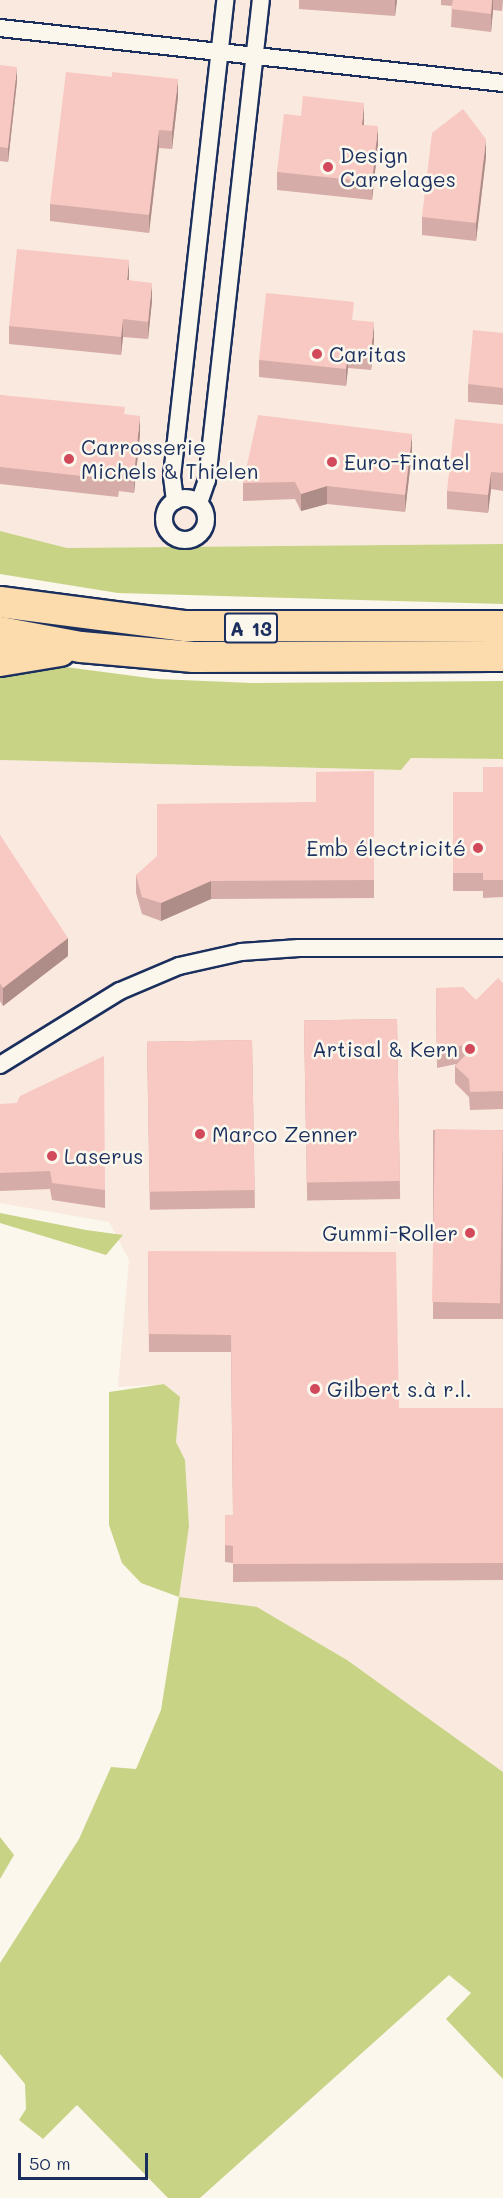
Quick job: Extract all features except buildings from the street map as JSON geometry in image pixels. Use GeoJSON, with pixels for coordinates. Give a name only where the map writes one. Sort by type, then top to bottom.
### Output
{"type":"FeatureCollection","features":[{"type":"Feature","properties":{"kind":"highway","name":"A 13"},"geometry":{"type":"LineString","coordinates":[[0,602],[185,626],[503,626]]}},
{"type":"Feature","properties":{"kind":"highway","name":"A 13"},"geometry":{"type":"LineString","coordinates":[[0,632],[81,647],[205,657],[503,656]]}},
{"type":"Feature","properties":{"kind":"highway","name":"A 13"},"geometry":{"type":"LineString","coordinates":[[0,661],[81,647]]}},
{"type":"Feature","properties":{"kind":"street"},"geometry":{"type":"LineString","coordinates":[[225,0],[172,476],[175,501],[166,511],[166,525],[174,536],[187,540],[204,528],[206,515],[199,503],[207,480],[261,0]]}},
{"type":"Feature","properties":{"kind":"street"},"geometry":{"type":"LineString","coordinates":[[0,28],[503,83]]}},
{"type":"Feature","properties":{"kind":"street"},"geometry":{"type":"LineString","coordinates":[[175,501],[199,503]]}},
{"type":"Feature","properties":{"kind":"street"},"geometry":{"type":"LineString","coordinates":[[0,1065],[133,984],[189,964],[299,948],[503,948]]}},
{"type":"Feature","properties":{"kind":"shaded area"},"geometry":{"type":"Polygon","coordinates":[[[0,0],[503,0],[503,544],[67,548],[0,531],[0,0]]]}},
{"type":"Feature","properties":{"kind":"shaded area"},"geometry":{"type":"Polygon","coordinates":[[[411,758],[503,759],[503,1772],[347,1660],[257,1607],[179,1597],[189,1526],[185,1460],[176,1442],[180,1398],[164,1384],[118,1387],[129,1260],[109,1222],[0,1203],[0,760],[401,770],[411,758]]]}},
{"type":"Feature","properties":{"kind":"green space"},"geometry":{"type":"Polygon","coordinates":[[[0,531],[67,548],[503,544],[503,604],[118,593],[0,574],[0,531]]]}},
{"type":"Feature","properties":{"kind":"green space"},"geometry":{"type":"Polygon","coordinates":[[[50,665],[157,679],[252,683],[503,681],[503,759],[411,758],[401,770],[0,760],[0,670],[50,665]]]}},
{"type":"Feature","properties":{"kind":"green space"},"geometry":{"type":"Polygon","coordinates":[[[0,1213],[123,1235],[106,1255],[0,1223],[0,1213]]]}},
{"type":"Feature","properties":{"kind":"green space"},"geometry":{"type":"Polygon","coordinates":[[[164,1384],[180,1397],[176,1442],[185,1460],[189,1526],[179,1597],[141,1583],[122,1563],[109,1525],[109,1392],[164,1384]]]}},
{"type":"Feature","properties":{"kind":"green space"},"geometry":{"type":"Polygon","coordinates":[[[179,1597],[257,1607],[347,1660],[503,1772],[503,2079],[446,2019],[471,1993],[449,1975],[200,2198],[168,2198],[77,2105],[43,2139],[19,2120],[26,2109],[25,2084],[0,2054],[0,1963],[79,1839],[111,1767],[136,1769],[161,1710],[179,1597]]]}},
{"type":"Feature","properties":{"kind":"green space"},"geometry":{"type":"Polygon","coordinates":[[[0,1837],[14,1855],[0,1879],[0,1837]]]}},
{"type":"Feature","properties":{"kind":"place","name":"Design Carrelages"},"geometry":{"type":"Point","coordinates":[328,167]}},
{"type":"Feature","properties":{"kind":"place","name":"Caritas"},"geometry":{"type":"Point","coordinates":[317,354]}},
{"type":"Feature","properties":{"kind":"place","name":"Carrosserie Michels & Thielen"},"geometry":{"type":"Point","coordinates":[69,459]}},
{"type":"Feature","properties":{"kind":"place","name":"Euro-Finatel"},"geometry":{"type":"Point","coordinates":[332,462]}},
{"type":"Feature","properties":{"kind":"place","name":"Emb électricité"},"geometry":{"type":"Point","coordinates":[478,848]}},
{"type":"Feature","properties":{"kind":"place","name":"Artisal & Kern"},"geometry":{"type":"Point","coordinates":[470,1049]}},
{"type":"Feature","properties":{"kind":"place","name":"Marco Zenner"},"geometry":{"type":"Point","coordinates":[200,1134]}},
{"type":"Feature","properties":{"kind":"place","name":"Laserus"},"geometry":{"type":"Point","coordinates":[52,1156]}},
{"type":"Feature","properties":{"kind":"place","name":"Gummi-Roller"},"geometry":{"type":"Point","coordinates":[470,1233]}},
{"type":"Feature","properties":{"kind":"place","name":"Gilbert s.à r.l."},"geometry":{"type":"Point","coordinates":[315,1389]}}]}
